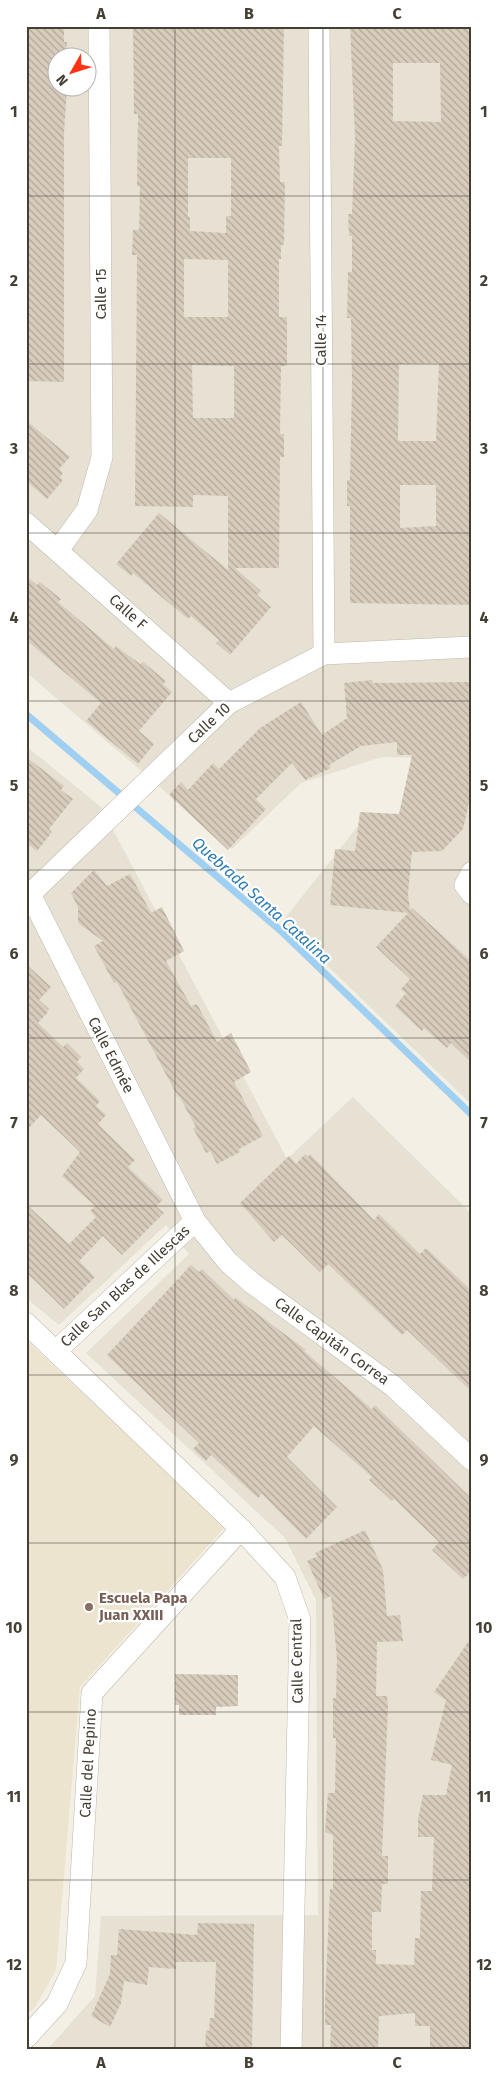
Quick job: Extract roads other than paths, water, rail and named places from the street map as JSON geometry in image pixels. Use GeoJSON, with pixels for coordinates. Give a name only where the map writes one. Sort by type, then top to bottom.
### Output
{"type":"FeatureCollection","features":[{"type":"Feature","properties":{"kind":"street","name":"Calle 15"},"geometry":{"type":"LineString","coordinates":[[58,550],[87,510],[102,457],[99,26]]}},
{"type":"Feature","properties":{"kind":"street","name":"Calle 14"},"geometry":{"type":"LineString","coordinates":[[319,26],[324,654]]}},
{"type":"Feature","properties":{"kind":"street","name":"Calle F"},"geometry":{"type":"LineString","coordinates":[[26,523],[229,703]]}},
{"type":"Feature","properties":{"kind":"street","name":"Calle 10"},"geometry":{"type":"LineString","coordinates":[[28,894],[229,703],[324,654],[472,647]]}},
{"type":"Feature","properties":{"kind":"street"},"geometry":{"type":"LineString","coordinates":[[472,872],[465,885],[472,894]]}},
{"type":"Feature","properties":{"kind":"street","name":"Calle Edmée"},"geometry":{"type":"LineString","coordinates":[[28,894],[195,1221]]}},
{"type":"Feature","properties":{"kind":"street","name":"Calle San Blas de Illescas"},"geometry":{"type":"LineString","coordinates":[[56,1351],[195,1221]]}},
{"type":"Feature","properties":{"kind":"street","name":"Calle Capitán Correa"},"geometry":{"type":"LineString","coordinates":[[195,1221],[228,1262],[240,1273],[393,1386],[472,1460]]}},
{"type":"Feature","properties":{"kind":"street","name":"Calle Central"},"geometry":{"type":"LineString","coordinates":[[26,1323],[241,1529],[285,1577],[300,1620],[291,2050]]}},
{"type":"Feature","properties":{"kind":"street","name":"Calle del Pepino"},"geometry":{"type":"LineString","coordinates":[[26,2038],[57,2004],[76,1963],[92,1693],[241,1529]]}},
{"type":"Feature","properties":{"kind":"waterway","name":"Quebrada Santa Catalina"},"geometry":{"type":"LineString","coordinates":[[26,714],[281,931],[472,1115]]}},
{"type":"Feature","properties":{"kind":"place","name":"Escuela Papa Juan XXIII"},"geometry":{"type":"Point","coordinates":[89,1607]}}]}
